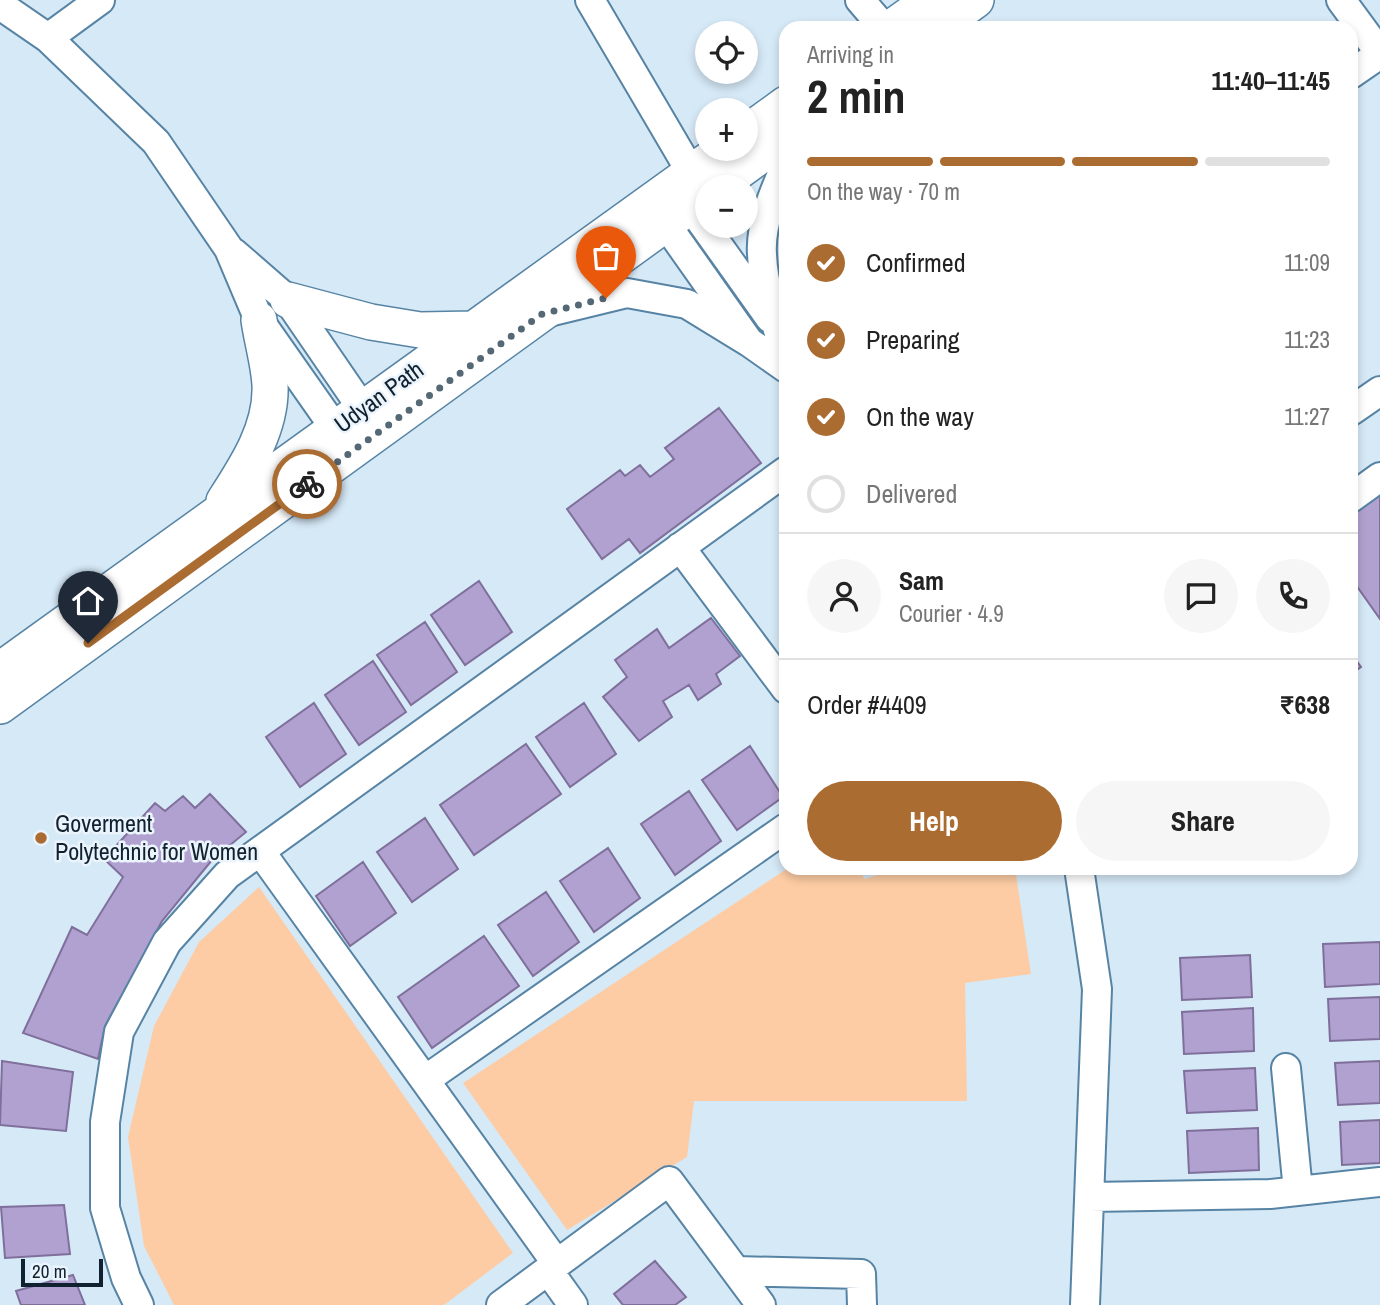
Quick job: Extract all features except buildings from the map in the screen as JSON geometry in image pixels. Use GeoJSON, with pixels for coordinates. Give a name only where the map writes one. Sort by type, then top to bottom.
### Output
{"type":"FeatureCollection","features":[{"type":"Feature","properties":{"kind":"main road"},"geometry":{"type":"LineString","coordinates":[[901,21],[930,0]]}},
{"type":"Feature","properties":{"kind":"main road"},"geometry":{"type":"LineString","coordinates":[[947,21],[976,0]]}},
{"type":"Feature","properties":{"kind":"main road"},"geometry":{"type":"LineString","coordinates":[[758,124],[779,109]]}},
{"type":"Feature","properties":{"kind":"main road","name":"Udyan Path"},"geometry":{"type":"LineString","coordinates":[[0,706],[357,430],[474,329],[685,196],[779,141]]}},
{"type":"Feature","properties":{"kind":"main road","name":"Udyan Path"},"geometry":{"type":"LineString","coordinates":[[0,670],[214,515],[357,430],[542,314],[685,196],[713,161]]}},
{"type":"Feature","properties":{"kind":"main road"},"geometry":{"type":"LineString","coordinates":[[288,300],[383,324],[419,330],[474,329]]}},
{"type":"Feature","properties":{"kind":"main road"},"geometry":{"type":"LineString","coordinates":[[214,515],[247,465],[266,422],[270,386],[259,320]]}},
{"type":"Feature","properties":{"kind":"street"},"geometry":{"type":"LineString","coordinates":[[48,38],[100,0]]}},
{"type":"Feature","properties":{"kind":"street"},"geometry":{"type":"LineString","coordinates":[[590,0],[685,196],[749,342]]}},
{"type":"Feature","properties":{"kind":"street"},"geometry":{"type":"LineString","coordinates":[[860,0],[878,21]]}},
{"type":"Feature","properties":{"kind":"street"},"geometry":{"type":"LineString","coordinates":[[1341,0],[1356,21]]}},
{"type":"Feature","properties":{"kind":"street"},"geometry":{"type":"LineString","coordinates":[[0,5],[48,38],[156,142],[229,248],[259,320],[357,430]]}},
{"type":"Feature","properties":{"kind":"street"},"geometry":{"type":"LineString","coordinates":[[1358,23],[1380,53],[1358,69]]}},
{"type":"Feature","properties":{"kind":"street"},"geometry":{"type":"LineString","coordinates":[[779,181],[771,200],[761,253],[779,335]]}},
{"type":"Feature","properties":{"kind":"street"},"geometry":{"type":"LineString","coordinates":[[685,196],[776,326]]}},
{"type":"Feature","properties":{"kind":"street"},"geometry":{"type":"LineString","coordinates":[[229,248],[288,300],[357,430]]}},
{"type":"Feature","properties":{"kind":"street"},"geometry":{"type":"LineString","coordinates":[[542,314],[627,293],[687,304],[779,363]]}},
{"type":"Feature","properties":{"kind":"street"},"geometry":{"type":"LineString","coordinates":[[1358,406],[1380,391]]}},
{"type":"Feature","properties":{"kind":"street"},"geometry":{"type":"LineString","coordinates":[[139,1305],[126,1278],[105,1208],[104,1122],[119,1032],[167,942],[227,876],[779,476]]}},
{"type":"Feature","properties":{"kind":"street"},"geometry":{"type":"LineString","coordinates":[[1358,493],[1380,477]]}},
{"type":"Feature","properties":{"kind":"street"},"geometry":{"type":"LineString","coordinates":[[680,547],[779,680]]}},
{"type":"Feature","properties":{"kind":"street"},"geometry":{"type":"LineString","coordinates":[[425,1080],[779,833]]}},
{"type":"Feature","properties":{"kind":"street"},"geometry":{"type":"LineString","coordinates":[[260,851],[425,1080],[552,1267],[573,1305]]}},
{"type":"Feature","properties":{"kind":"street"},"geometry":{"type":"LineString","coordinates":[[1080,875],[1097,989],[1085,1305]]}},
{"type":"Feature","properties":{"kind":"street"},"geometry":{"type":"LineString","coordinates":[[1286,1068],[1298,1191]]}},
{"type":"Feature","properties":{"kind":"street"},"geometry":{"type":"LineString","coordinates":[[500,1305],[669,1181],[761,1305]]}},
{"type":"Feature","properties":{"kind":"street"},"geometry":{"type":"LineString","coordinates":[[1090,1197],[1298,1191],[1380,1182]]}},
{"type":"Feature","properties":{"kind":"street"},"geometry":{"type":"LineString","coordinates":[[736,1271],[861,1274],[862,1305]]}},
{"type":"Feature","properties":{"kind":"shaded area"},"geometry":{"type":"Polygon","coordinates":[[[779,874],[863,875],[864,879],[877,875],[1016,875],[1031,974],[965,983],[967,1101],[694,1101],[687,1157],[567,1230],[463,1083],[779,874]]]}},
{"type":"Feature","properties":{"kind":"shaded area"},"geometry":{"type":"Polygon","coordinates":[[[259,887],[513,1253],[444,1305],[174,1305],[144,1246],[128,1137],[154,1026],[199,942],[259,887]]]}},
{"type":"Feature","properties":{"kind":"way so far"},"geometry":{"type":"LineString","coordinates":[[307,484],[542,314],[606,298]]}},
{"type":"Feature","properties":{"kind":"place","name":"Goverment Polytechnic for Women"},"geometry":{"type":"Point","coordinates":[41,838]}},
{"type":"Feature","properties":{"kind":"route"},"geometry":{"type":"LineString","coordinates":[[88,643],[307,484]]}}]}
